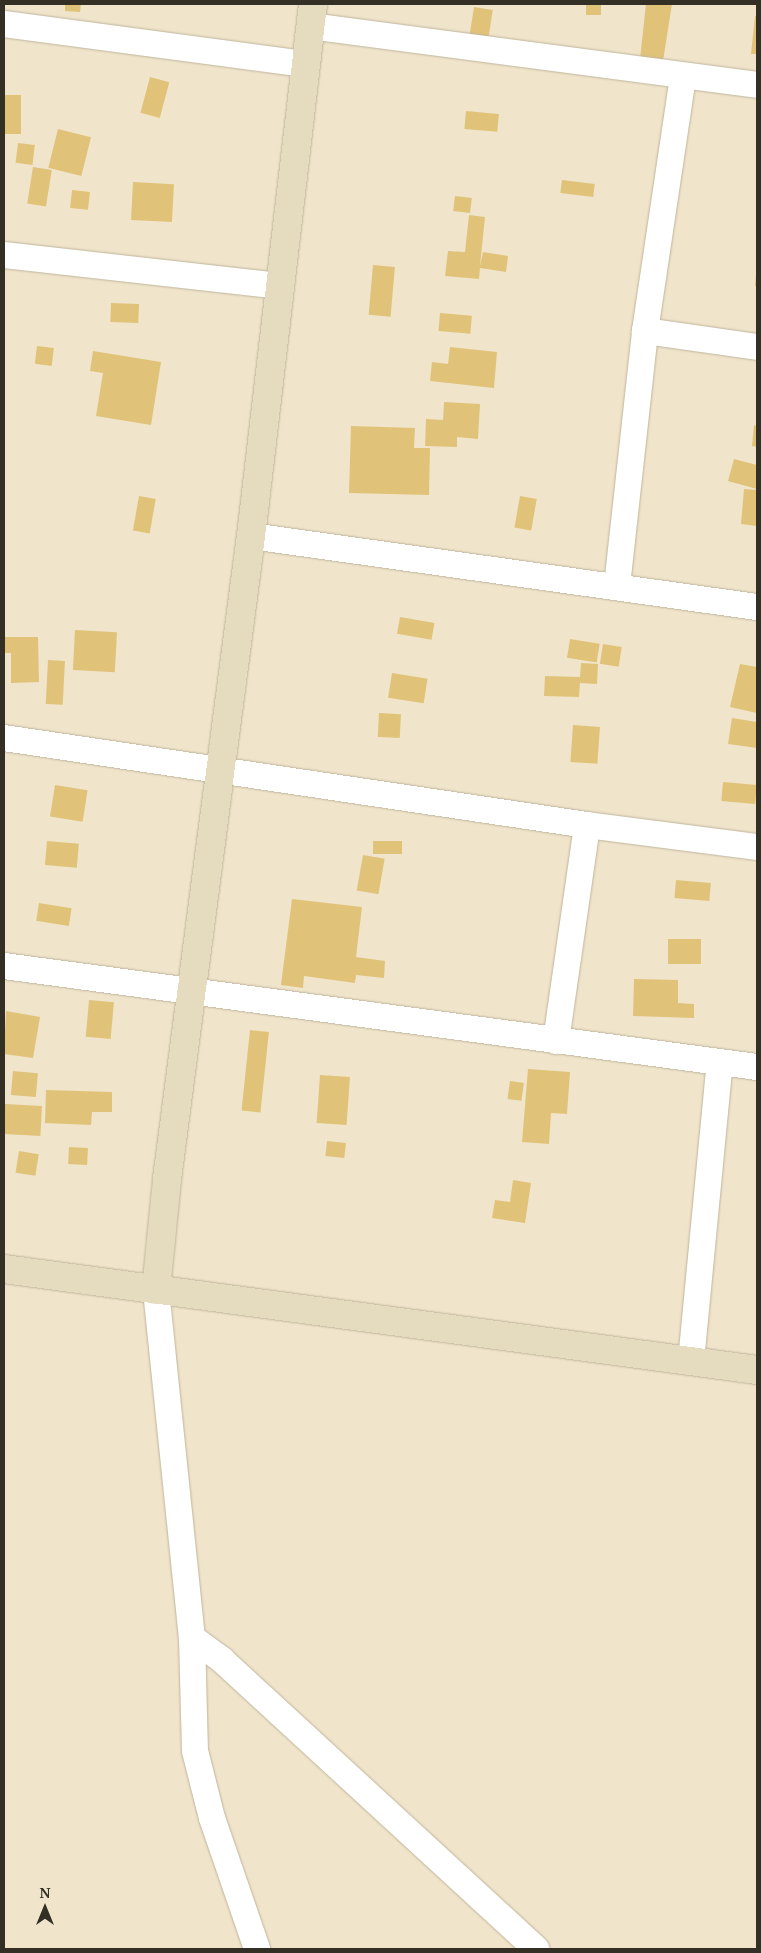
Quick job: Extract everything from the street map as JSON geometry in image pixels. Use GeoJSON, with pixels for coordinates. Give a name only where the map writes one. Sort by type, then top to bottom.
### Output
{"type":"FeatureCollection","features":[{"type":"Feature","properties":{"kind":"street"},"geometry":{"type":"LineString","coordinates":[[256,1949],[212,1818],[195,1751],[192,1638],[156,1290],[167,1179],[222,771],[251,536],[311,15],[683,76],[757,85]]}},
{"type":"Feature","properties":{"kind":"street"},"geometry":{"type":"LineString","coordinates":[[18,18],[305,64]]}},
{"type":"Feature","properties":{"kind":"street"},"geometry":{"type":"LineString","coordinates":[[617,586],[645,331],[683,76]]}},
{"type":"Feature","properties":{"kind":"street"},"geometry":{"type":"LineString","coordinates":[[5,260],[279,286]]}},
{"type":"Feature","properties":{"kind":"street"},"geometry":{"type":"LineString","coordinates":[[645,331],[757,347]]}},
{"type":"Feature","properties":{"kind":"street"},"geometry":{"type":"LineString","coordinates":[[251,536],[757,607]]}},
{"type":"Feature","properties":{"kind":"street"},"geometry":{"type":"LineString","coordinates":[[4,738],[587,825],[757,846]]}},
{"type":"Feature","properties":{"kind":"street"},"geometry":{"type":"LineString","coordinates":[[556,1041],[587,825]]}},
{"type":"Feature","properties":{"kind":"street"},"geometry":{"type":"LineString","coordinates":[[4,966],[757,1067]]}},
{"type":"Feature","properties":{"kind":"street"},"geometry":{"type":"LineString","coordinates":[[691,1361],[720,1062]]}},
{"type":"Feature","properties":{"kind":"street"},"geometry":{"type":"LineString","coordinates":[[4,1269],[757,1370]]}},
{"type":"Feature","properties":{"kind":"street"},"geometry":{"type":"LineString","coordinates":[[192,1638],[222,1660],[536,1949]]}},
{"type":"Feature","properties":{"kind":"street"},"geometry":{"type":"LineString","coordinates":[[500,1914],[508,1949]]}},
{"type":"Feature","properties":{"kind":"building"},"geometry":{"type":"Polygon","coordinates":[[[65,4],[81,4],[80,12],[65,11],[65,4]]]}},
{"type":"Feature","properties":{"kind":"building"},"geometry":{"type":"Polygon","coordinates":[[[586,4],[601,4],[601,15],[586,15],[586,4]]]}},
{"type":"Feature","properties":{"kind":"building"},"geometry":{"type":"Polygon","coordinates":[[[646,4],[672,4],[663,61],[640,59],[646,4]]]}},
{"type":"Feature","properties":{"kind":"building"},"geometry":{"type":"Polygon","coordinates":[[[474,7],[493,10],[488,38],[470,35],[474,7]]]}},
{"type":"Feature","properties":{"kind":"building"},"geometry":{"type":"Polygon","coordinates":[[[755,16],[757,16],[757,54],[751,54],[755,16]]]}},
{"type":"Feature","properties":{"kind":"building"},"geometry":{"type":"Polygon","coordinates":[[[150,77],[169,82],[160,118],[140,113],[150,77]]]}},
{"type":"Feature","properties":{"kind":"building"},"geometry":{"type":"Polygon","coordinates":[[[4,95],[21,95],[21,134],[4,134],[4,95]]]}},
{"type":"Feature","properties":{"kind":"building"},"geometry":{"type":"Polygon","coordinates":[[[466,111],[499,114],[497,132],[464,129],[466,111]]]}},
{"type":"Feature","properties":{"kind":"building"},"geometry":{"type":"Polygon","coordinates":[[[58,129],[91,137],[81,176],[48,168],[58,129]]]}},
{"type":"Feature","properties":{"kind":"building"},"geometry":{"type":"Polygon","coordinates":[[[18,143],[35,145],[32,165],[16,163],[18,143]]]}},
{"type":"Feature","properties":{"kind":"building"},"geometry":{"type":"Polygon","coordinates":[[[33,167],[52,170],[46,207],[27,204],[33,167]]]}},
{"type":"Feature","properties":{"kind":"building"},"geometry":{"type":"Polygon","coordinates":[[[562,180],[595,184],[593,197],[560,193],[562,180]]]}},
{"type":"Feature","properties":{"kind":"building"},"geometry":{"type":"Polygon","coordinates":[[[133,182],[174,184],[172,222],[131,220],[133,182]]]}},
{"type":"Feature","properties":{"kind":"building"},"geometry":{"type":"Polygon","coordinates":[[[72,190],[90,192],[88,210],[70,208],[72,190]]]}},
{"type":"Feature","properties":{"kind":"building"},"geometry":{"type":"Polygon","coordinates":[[[455,196],[472,198],[470,213],[453,211],[455,196]]]}},
{"type":"Feature","properties":{"kind":"building"},"geometry":{"type":"Polygon","coordinates":[[[469,215],[485,217],[480,266],[483,252],[508,256],[506,272],[480,268],[479,279],[445,276],[448,251],[465,252],[469,215]]]}},
{"type":"Feature","properties":{"kind":"building"},"geometry":{"type":"Polygon","coordinates":[[[373,265],[395,267],[391,317],[369,315],[373,265]]]}},
{"type":"Feature","properties":{"kind":"building"},"geometry":{"type":"Polygon","coordinates":[[[757,274],[757,287],[755,286],[757,274]]]}},
{"type":"Feature","properties":{"kind":"building"},"geometry":{"type":"Polygon","coordinates":[[[111,303],[139,304],[138,323],[110,322],[111,303]]]}},
{"type":"Feature","properties":{"kind":"building"},"geometry":{"type":"Polygon","coordinates":[[[440,313],[472,316],[470,334],[438,331],[440,313]]]}},
{"type":"Feature","properties":{"kind":"building"},"geometry":{"type":"Polygon","coordinates":[[[37,346],[54,348],[52,366],[35,364],[37,346]]]}},
{"type":"Feature","properties":{"kind":"building"},"geometry":{"type":"Polygon","coordinates":[[[450,347],[497,352],[494,388],[430,381],[432,362],[448,364],[450,347]]]}},
{"type":"Feature","properties":{"kind":"building"},"geometry":{"type":"Polygon","coordinates":[[[93,351],[161,362],[151,425],[96,416],[103,373],[90,371],[93,351]]]}},
{"type":"Feature","properties":{"kind":"building"},"geometry":{"type":"Polygon","coordinates":[[[444,402],[480,404],[478,439],[457,437],[457,447],[425,446],[426,419],[443,420],[444,402]]]}},
{"type":"Feature","properties":{"kind":"building"},"geometry":{"type":"Polygon","coordinates":[[[754,425],[757,426],[757,447],[752,446],[754,425]]]}},
{"type":"Feature","properties":{"kind":"building"},"geometry":{"type":"Polygon","coordinates":[[[351,426],[415,428],[414,448],[430,448],[429,495],[349,493],[351,426]]]}},
{"type":"Feature","properties":{"kind":"building"},"geometry":{"type":"Polygon","coordinates":[[[734,459],[757,465],[757,489],[728,481],[734,459]]]}},
{"type":"Feature","properties":{"kind":"building"},"geometry":{"type":"Polygon","coordinates":[[[744,489],[757,490],[757,526],[741,524],[744,489]]]}},
{"type":"Feature","properties":{"kind":"building"},"geometry":{"type":"Polygon","coordinates":[[[139,496],[156,499],[150,533],[133,530],[139,496]]]}},
{"type":"Feature","properties":{"kind":"building"},"geometry":{"type":"Polygon","coordinates":[[[520,496],[537,499],[531,530],[514,528],[520,496]]]}},
{"type":"Feature","properties":{"kind":"building"},"geometry":{"type":"Polygon","coordinates":[[[400,617],[434,623],[432,640],[397,634],[400,617]]]}},
{"type":"Feature","properties":{"kind":"building"},"geometry":{"type":"Polygon","coordinates":[[[75,630],[117,632],[115,672],[73,670],[75,630]]]}},
{"type":"Feature","properties":{"kind":"building"},"geometry":{"type":"Polygon","coordinates":[[[4,637],[38,637],[39,682],[11,683],[11,653],[4,653],[4,637]]]}},
{"type":"Feature","properties":{"kind":"building"},"geometry":{"type":"Polygon","coordinates":[[[570,639],[600,644],[597,662],[567,658],[570,639]]]}},
{"type":"Feature","properties":{"kind":"building"},"geometry":{"type":"Polygon","coordinates":[[[603,644],[622,647],[619,667],[600,664],[603,644]]]}},
{"type":"Feature","properties":{"kind":"building"},"geometry":{"type":"Polygon","coordinates":[[[48,660],[65,661],[63,705],[46,704],[48,660]]]}},
{"type":"Feature","properties":{"kind":"building"},"geometry":{"type":"Polygon","coordinates":[[[581,663],[598,664],[597,684],[580,683],[579,697],[544,696],[545,676],[580,677],[581,663]]]}},
{"type":"Feature","properties":{"kind":"building"},"geometry":{"type":"Polygon","coordinates":[[[740,664],[757,667],[757,713],[730,707],[740,664]]]}},
{"type":"Feature","properties":{"kind":"building"},"geometry":{"type":"Polygon","coordinates":[[[392,673],[428,679],[424,703],[388,698],[392,673]]]}},
{"type":"Feature","properties":{"kind":"building"},"geometry":{"type":"Polygon","coordinates":[[[379,713],[401,714],[400,738],[378,737],[379,713]]]}},
{"type":"Feature","properties":{"kind":"building"},"geometry":{"type":"Polygon","coordinates":[[[732,718],[757,722],[757,748],[728,744],[732,718]]]}},
{"type":"Feature","properties":{"kind":"building"},"geometry":{"type":"Polygon","coordinates":[[[573,725],[600,727],[597,764],[570,762],[573,725]]]}},
{"type":"Feature","properties":{"kind":"building"},"geometry":{"type":"Polygon","coordinates":[[[723,782],[757,785],[755,804],[721,801],[723,782]]]}},
{"type":"Feature","properties":{"kind":"building"},"geometry":{"type":"Polygon","coordinates":[[[55,785],[88,790],[83,822],[50,817],[55,785]]]}},
{"type":"Feature","properties":{"kind":"building"},"geometry":{"type":"Polygon","coordinates":[[[47,841],[79,844],[77,868],[45,865],[47,841]]]}},
{"type":"Feature","properties":{"kind":"building"},"geometry":{"type":"Polygon","coordinates":[[[373,841],[402,841],[402,854],[373,854],[373,841]]]}},
{"type":"Feature","properties":{"kind":"building"},"geometry":{"type":"Polygon","coordinates":[[[363,855],[385,859],[378,894],[357,890],[363,855]]]}},
{"type":"Feature","properties":{"kind":"building"},"geometry":{"type":"Polygon","coordinates":[[[676,880],[711,883],[709,901],[674,898],[676,880]]]}},
{"type":"Feature","properties":{"kind":"building"},"geometry":{"type":"Polygon","coordinates":[[[292,899],[362,907],[356,957],[385,961],[384,978],[356,975],[355,983],[304,976],[303,988],[281,985],[292,899]]]}},
{"type":"Feature","properties":{"kind":"building"},"geometry":{"type":"Polygon","coordinates":[[[39,903],[72,908],[69,926],[36,921],[39,903]]]}},
{"type":"Feature","properties":{"kind":"building"},"geometry":{"type":"Polygon","coordinates":[[[668,939],[701,939],[701,964],[668,964],[668,939]]]}},
{"type":"Feature","properties":{"kind":"building"},"geometry":{"type":"Polygon","coordinates":[[[634,979],[678,980],[678,1003],[694,1004],[694,1018],[633,1016],[634,979]]]}},
{"type":"Feature","properties":{"kind":"building"},"geometry":{"type":"Polygon","coordinates":[[[89,1000],[114,1002],[111,1039],[86,1037],[89,1000]]]}},
{"type":"Feature","properties":{"kind":"building"},"geometry":{"type":"Polygon","coordinates":[[[6,1011],[40,1017],[33,1058],[4,1054],[6,1011]]]}},
{"type":"Feature","properties":{"kind":"building"},"geometry":{"type":"Polygon","coordinates":[[[250,1030],[269,1032],[260,1113],[242,1111],[250,1030]]]}},
{"type":"Feature","properties":{"kind":"building"},"geometry":{"type":"Polygon","coordinates":[[[528,1069],[570,1072],[567,1114],[551,1113],[549,1144],[522,1142],[528,1069]]]}},
{"type":"Feature","properties":{"kind":"building"},"geometry":{"type":"Polygon","coordinates":[[[13,1071],[38,1073],[36,1097],[11,1095],[13,1071]]]}},
{"type":"Feature","properties":{"kind":"building"},"geometry":{"type":"Polygon","coordinates":[[[320,1075],[350,1077],[347,1125],[317,1123],[320,1075]]]}},
{"type":"Feature","properties":{"kind":"building"},"geometry":{"type":"Polygon","coordinates":[[[510,1081],[524,1083],[521,1101],[507,1099],[510,1081]]]}},
{"type":"Feature","properties":{"kind":"building"},"geometry":{"type":"Polygon","coordinates":[[[46,1090],[112,1092],[112,1112],[92,1112],[91,1125],[45,1123],[46,1090]]]}},
{"type":"Feature","properties":{"kind":"building"},"geometry":{"type":"Polygon","coordinates":[[[5,1104],[42,1106],[40,1136],[4,1134],[5,1104]]]}},
{"type":"Feature","properties":{"kind":"building"},"geometry":{"type":"Polygon","coordinates":[[[327,1141],[346,1143],[344,1158],[325,1156],[327,1141]]]}},
{"type":"Feature","properties":{"kind":"building"},"geometry":{"type":"Polygon","coordinates":[[[69,1147],[88,1148],[87,1165],[68,1164],[69,1147]]]}},
{"type":"Feature","properties":{"kind":"building"},"geometry":{"type":"Polygon","coordinates":[[[19,1151],[39,1154],[35,1176],[16,1173],[19,1151]]]}},
{"type":"Feature","properties":{"kind":"building"},"geometry":{"type":"Polygon","coordinates":[[[513,1180],[531,1183],[525,1223],[492,1218],[495,1200],[510,1202],[513,1180]]]}}]}
